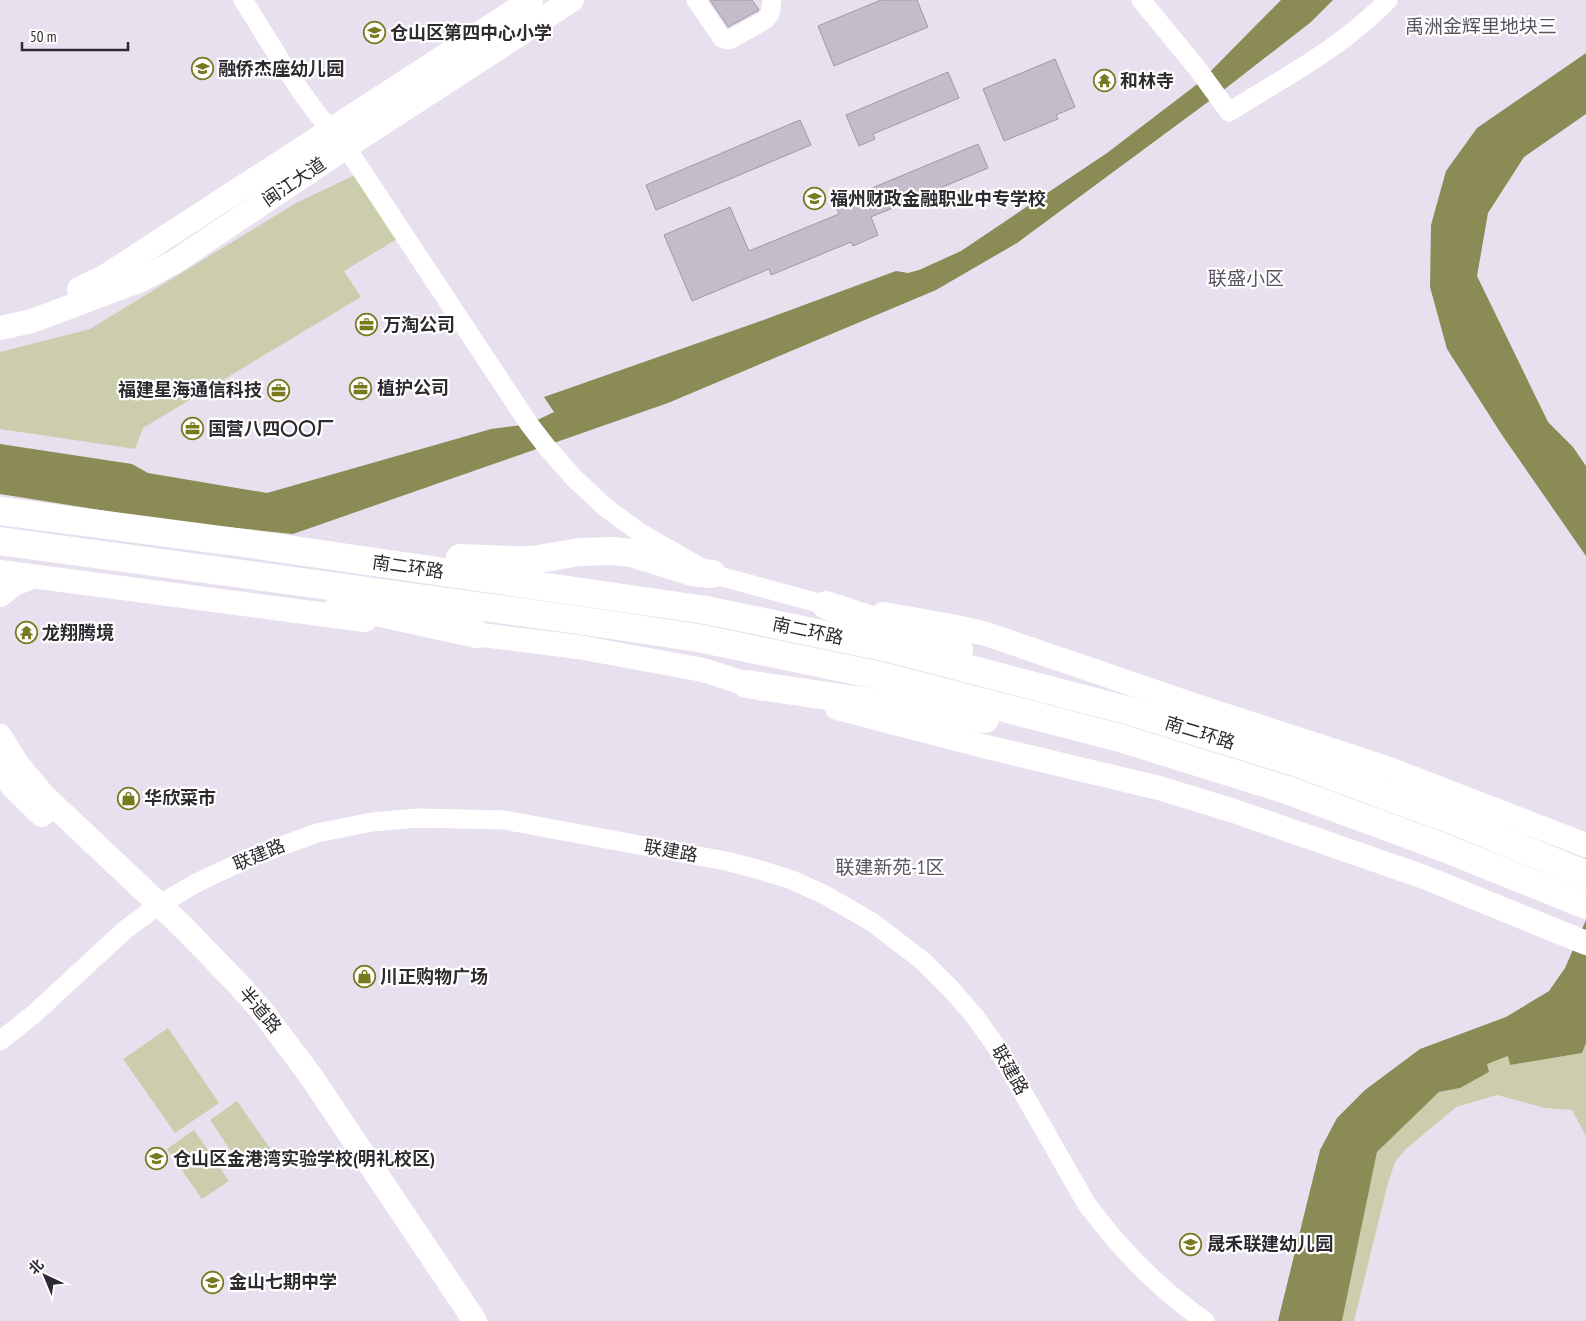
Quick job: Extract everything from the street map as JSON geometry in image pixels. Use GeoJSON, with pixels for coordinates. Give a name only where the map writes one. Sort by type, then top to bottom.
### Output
{"type":"FeatureCollection","features":[{"type":"Feature","properties":{"kind":"highway","name":"南二环路"},"geometry":{"type":"LineString","coordinates":[[0,511],[258,545],[706,610],[889,648],[1130,711],[1295,762],[1455,821],[1586,876]]}},
{"type":"Feature","properties":{"kind":"highway","name":"南二环路"},"geometry":{"type":"LineString","coordinates":[[0,541],[698,638],[880,676],[1120,738],[1287,790],[1442,847],[1586,904]]}},
{"type":"Feature","properties":{"kind":"highway"},"geometry":{"type":"LineString","coordinates":[[258,545],[382,550],[453,557],[512,560],[533,560],[579,552],[614,551],[632,553],[692,572],[712,574]]}},
{"type":"Feature","properties":{"kind":"highway"},"geometry":{"type":"LineString","coordinates":[[250,575],[334,602],[477,634]]}},
{"type":"Feature","properties":{"kind":"highway"},"geometry":{"type":"LineString","coordinates":[[826,605],[985,658],[1130,711]]}},
{"type":"Feature","properties":{"kind":"highway"},"geometry":{"type":"LineString","coordinates":[[746,684],[1120,738]]}},
{"type":"Feature","properties":{"kind":"main road","name":"闽江大道"},"geometry":{"type":"LineString","coordinates":[[0,328],[32,321],[141,280],[183,256],[338,139],[531,0]]}},
{"type":"Feature","properties":{"kind":"main road","name":"闽江大道"},"geometry":{"type":"LineString","coordinates":[[0,317],[32,310],[104,276],[572,0]]}},
{"type":"Feature","properties":{"kind":"main road"},"geometry":{"type":"LineString","coordinates":[[0,572],[578,647],[703,670],[746,684],[974,743],[1160,788],[1234,811],[1424,877],[1580,941]]}},
{"type":"Feature","properties":{"kind":"main road"},"geometry":{"type":"LineString","coordinates":[[0,595],[14,584],[32,577]]}},
{"type":"Feature","properties":{"kind":"main road"},"geometry":{"type":"LineString","coordinates":[[826,605],[952,626],[986,634],[1389,769],[1586,845]]}},
{"type":"Feature","properties":{"kind":"main road","name":"半道路"},"geometry":{"type":"LineString","coordinates":[[0,736],[18,765],[43,795],[153,910],[273,1050],[457,1321]]}},
{"type":"Feature","properties":{"kind":"main road","name":"半道路"},"geometry":{"type":"LineString","coordinates":[[0,770],[13,787],[242,987],[281,1035],[475,1321]]}},
{"type":"Feature","properties":{"kind":"street"},"geometry":{"type":"LineString","coordinates":[[243,0],[315,111],[338,139],[529,424],[574,478],[621,519],[712,574],[826,605]]}},
{"type":"Feature","properties":{"kind":"street"},"geometry":{"type":"LineString","coordinates":[[696,0],[722,38],[729,40],[765,20],[770,14],[772,0]]}},
{"type":"Feature","properties":{"kind":"street"},"geometry":{"type":"LineString","coordinates":[[1141,0],[1197,68],[1229,112],[1358,29],[1388,0]]}},
{"type":"Feature","properties":{"kind":"street","name":"联建路"},"geometry":{"type":"LineString","coordinates":[[0,1040],[34,1014],[111,942],[153,910],[198,882],[301,838],[352,825],[418,818],[486,819],[524,823],[726,861],[792,880],[825,895],[886,932],[923,962],[951,989],[976,1018],[998,1049],[1086,1203],[1097,1218],[1152,1279],[1176,1300],[1205,1321]]}},
{"type":"Feature","properties":{"kind":"shaded area"},"geometry":{"type":"Polygon","coordinates":[[[1281,0],[1333,0],[1311,22],[1212,99],[1017,243],[936,290],[668,403],[293,534],[169,521],[0,494],[0,444],[132,464],[148,473],[267,493],[491,429],[529,424],[554,412],[544,397],[896,271],[908,273],[919,270],[961,251],[1107,153],[1200,82],[1281,0]]]}},
{"type":"Feature","properties":{"kind":"shaded area"},"geometry":{"type":"Polygon","coordinates":[[[1586,53],[1586,114],[1524,157],[1488,213],[1477,276],[1548,422],[1573,447],[1586,466],[1586,556],[1502,435],[1447,349],[1430,287],[1431,225],[1446,171],[1477,128],[1586,53]]]}},
{"type":"Feature","properties":{"kind":"shaded area"},"geometry":{"type":"Polygon","coordinates":[[[355,175],[397,239],[344,271],[361,297],[143,428],[135,449],[0,429],[0,352],[90,329],[296,203],[355,175]]]}},
{"type":"Feature","properties":{"kind":"shaded area"},"geometry":{"type":"Polygon","coordinates":[[[1586,920],[1586,1043],[1582,1053],[1510,1065],[1508,1056],[1487,1064],[1489,1072],[1460,1088],[1439,1092],[1377,1152],[1342,1321],[1278,1321],[1320,1150],[1337,1118],[1365,1090],[1420,1049],[1506,1017],[1549,991],[1565,968],[1586,920]]]}},
{"type":"Feature","properties":{"kind":"shaded area"},"geometry":{"type":"Polygon","coordinates":[[[168,1028],[219,1103],[175,1133],[123,1059],[168,1028]]]}},
{"type":"Feature","properties":{"kind":"shaded area"},"geometry":{"type":"Polygon","coordinates":[[[1586,1043],[1586,1136],[1572,1110],[1545,1108],[1497,1095],[1456,1107],[1406,1149],[1395,1162],[1388,1183],[1354,1321],[1342,1321],[1377,1152],[1439,1092],[1460,1088],[1489,1072],[1486,1064],[1508,1056],[1510,1065],[1582,1053],[1586,1043]]]}},
{"type":"Feature","properties":{"kind":"shaded area"},"geometry":{"type":"Polygon","coordinates":[[[237,1101],[272,1151],[244,1170],[210,1120],[237,1101]]]}},
{"type":"Feature","properties":{"kind":"shaded area"},"geometry":{"type":"Polygon","coordinates":[[[194,1130],[229,1181],[202,1199],[167,1149],[194,1130]]]}},
{"type":"Feature","properties":{"kind":"building"},"geometry":{"type":"Polygon","coordinates":[[[710,0],[752,0],[759,10],[728,27],[710,0]]]}},
{"type":"Feature","properties":{"kind":"building"},"geometry":{"type":"Polygon","coordinates":[[[881,0],[917,0],[928,27],[834,66],[818,26],[881,0]]]}},
{"type":"Feature","properties":{"kind":"building"},"geometry":{"type":"Polygon","coordinates":[[[1055,59],[1075,107],[1056,115],[1058,119],[1004,141],[983,89],[1055,59]]]}},
{"type":"Feature","properties":{"kind":"building"},"geometry":{"type":"Polygon","coordinates":[[[948,72],[959,98],[873,134],[875,139],[859,146],[846,115],[948,72]]]}},
{"type":"Feature","properties":{"kind":"building"},"geometry":{"type":"Polygon","coordinates":[[[800,120],[811,145],[656,210],[646,185],[800,120]]]}},
{"type":"Feature","properties":{"kind":"building"},"geometry":{"type":"Polygon","coordinates":[[[978,144],[988,168],[871,217],[878,235],[853,246],[851,242],[771,275],[769,269],[692,301],[664,235],[730,207],[749,251],[839,214],[833,199],[858,189],[860,193],[978,144]]]}},
{"type":"Feature","properties":{"kind":"place","name":"仓山区第四中心小学"},"geometry":{"type":"Point","coordinates":[374,33]}},
{"type":"Feature","properties":{"kind":"place","name":"融侨杰座幼儿园"},"geometry":{"type":"Point","coordinates":[202,69]}},
{"type":"Feature","properties":{"kind":"place","name":"和林寺"},"geometry":{"type":"Point","coordinates":[1104,81]}},
{"type":"Feature","properties":{"kind":"place","name":"福州财政金融职业中专学校"},"geometry":{"type":"Point","coordinates":[814,199]}},
{"type":"Feature","properties":{"kind":"place","name":"万淘公司"},"geometry":{"type":"Point","coordinates":[367,325]}},
{"type":"Feature","properties":{"kind":"place","name":"植护公司"},"geometry":{"type":"Point","coordinates":[361,388]}},
{"type":"Feature","properties":{"kind":"place","name":"福建星海通信科技"},"geometry":{"type":"Point","coordinates":[278,390]}},
{"type":"Feature","properties":{"kind":"place","name":"国营八四〇〇厂"},"geometry":{"type":"Point","coordinates":[192,429]}},
{"type":"Feature","properties":{"kind":"place","name":"龙翔腾境"},"geometry":{"type":"Point","coordinates":[26,633]}},
{"type":"Feature","properties":{"kind":"place","name":"华欣菜市"},"geometry":{"type":"Point","coordinates":[128,798]}},
{"type":"Feature","properties":{"kind":"place","name":"川正购物广场"},"geometry":{"type":"Point","coordinates":[364,977]}},
{"type":"Feature","properties":{"kind":"place","name":"仓山区金港湾实验学校(明礼校区)"},"geometry":{"type":"Point","coordinates":[157,1159]}},
{"type":"Feature","properties":{"kind":"place","name":"晟禾联建幼儿园"},"geometry":{"type":"Point","coordinates":[1191,1244]}},
{"type":"Feature","properties":{"kind":"place","name":"金山七期中学"},"geometry":{"type":"Point","coordinates":[213,1282]}},
{"type":"Feature","properties":{"kind":"district","name":"禹洲金辉里地块三"},"geometry":{"type":"Point","coordinates":[1481,26]}},
{"type":"Feature","properties":{"kind":"district","name":"联盛小区"},"geometry":{"type":"Point","coordinates":[1246,278]}},
{"type":"Feature","properties":{"kind":"district","name":"联建新苑-1区"},"geometry":{"type":"Point","coordinates":[890,867]}}]}
